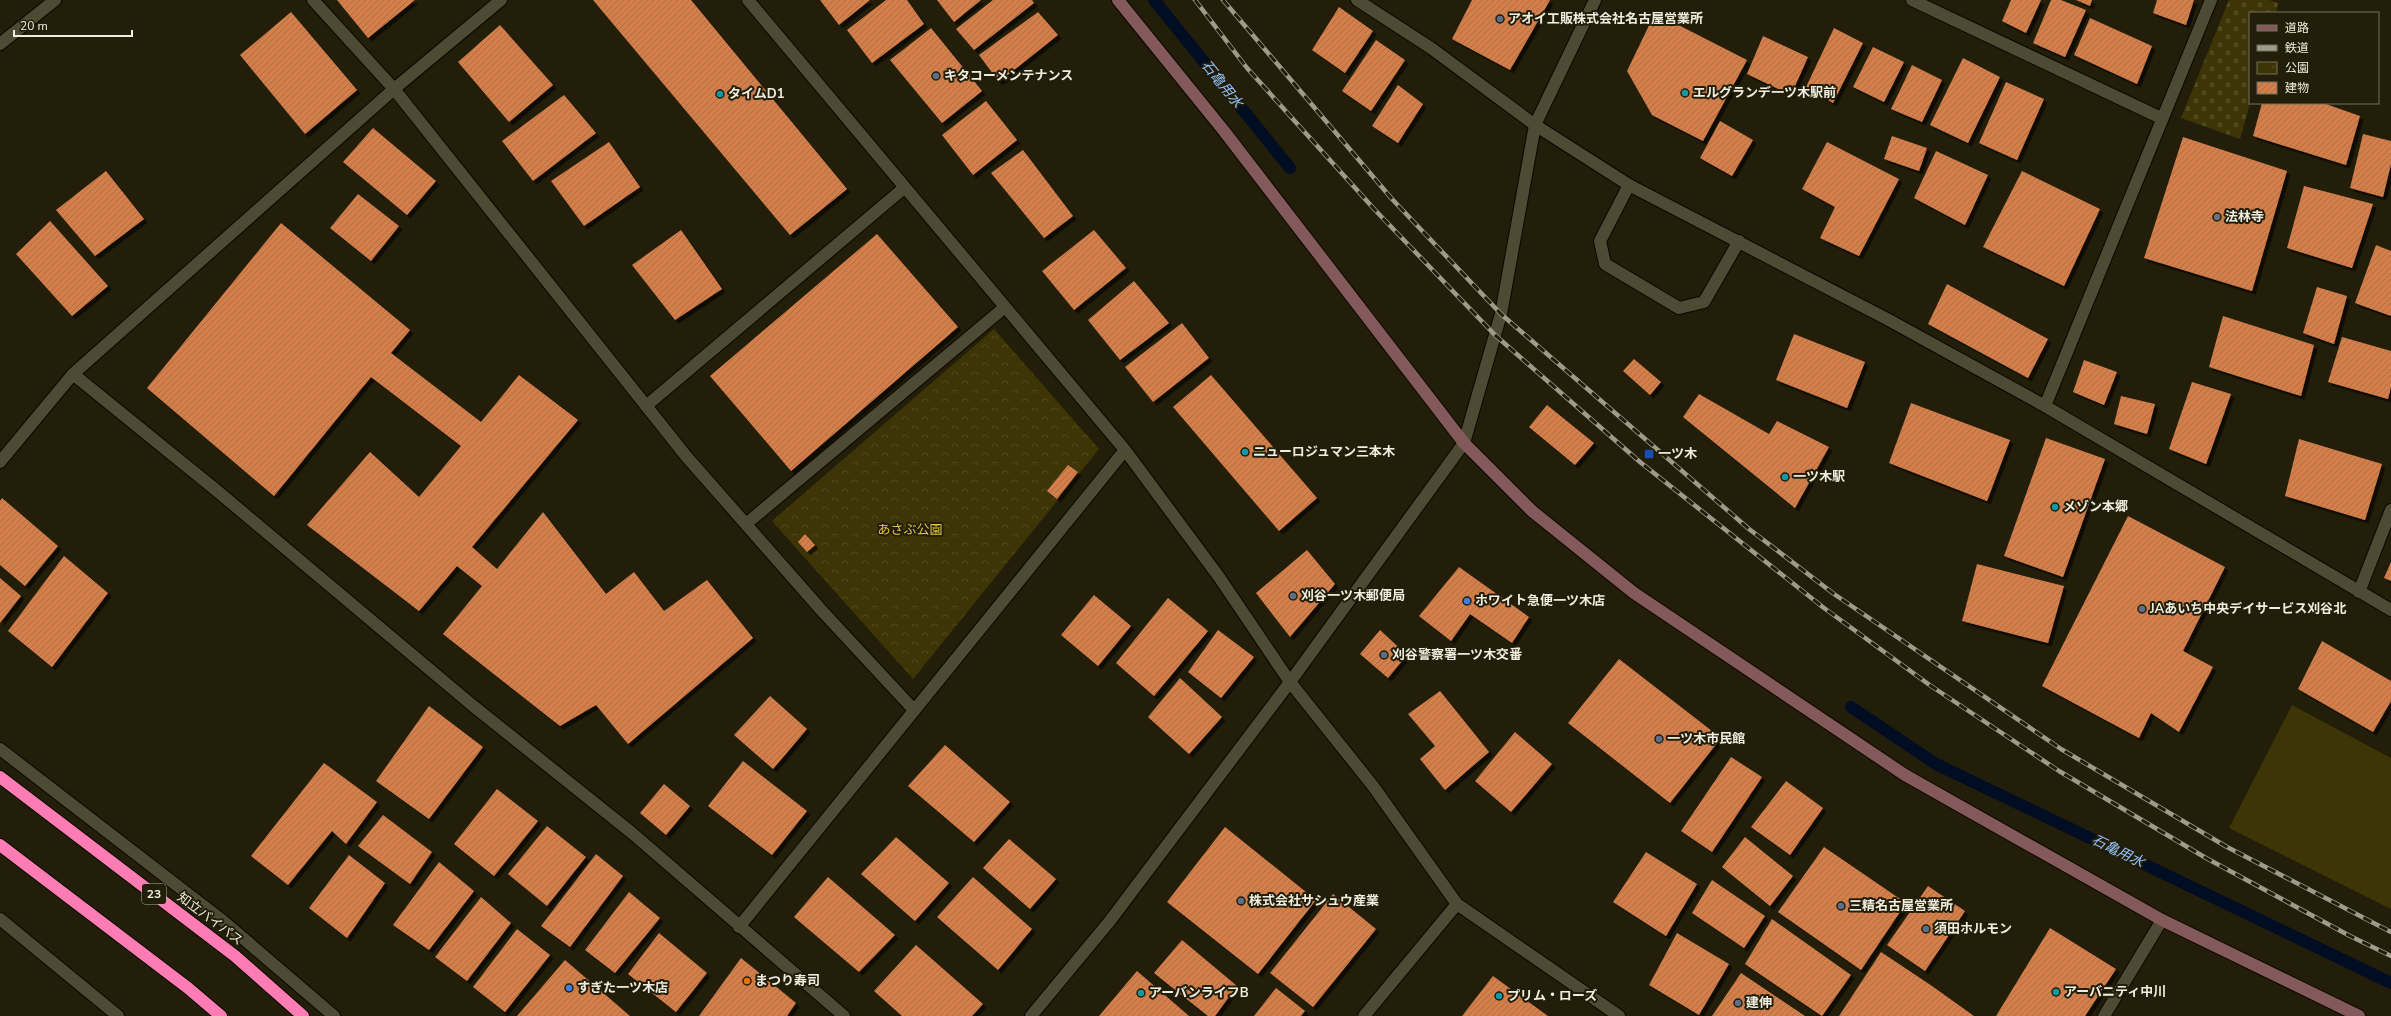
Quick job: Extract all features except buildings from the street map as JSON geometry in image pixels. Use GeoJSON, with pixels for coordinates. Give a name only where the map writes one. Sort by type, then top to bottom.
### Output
{"type":"FeatureCollection","features":[{"type":"Feature","properties":{"kind":"highway","name":"知立バイパス"},"geometry":{"type":"LineString","coordinates":[[0,777],[235,956],[303,1016]]}},
{"type":"Feature","properties":{"kind":"highway"},"geometry":{"type":"LineString","coordinates":[[0,845],[188,988],[220,1016]]}},
{"type":"Feature","properties":{"kind":"street"},"geometry":{"type":"LineString","coordinates":[[0,44],[54,0]]}},
{"type":"Feature","properties":{"kind":"street"},"geometry":{"type":"LineString","coordinates":[[313,0],[394,89],[646,406],[823,612],[914,710]]}},
{"type":"Feature","properties":{"kind":"street"},"geometry":{"type":"LineString","coordinates":[[0,462],[73,374],[394,89],[501,0]]}},
{"type":"Feature","properties":{"kind":"street"},"geometry":{"type":"LineString","coordinates":[[748,0],[1125,450],[1219,577],[1290,682],[1373,786],[1457,904],[1619,1016]]}},
{"type":"Feature","properties":{"kind":"street"},"geometry":{"type":"LineString","coordinates":[[1118,0],[1224,131],[1464,443],[1532,512],[1634,593],[1905,776],[2162,920],[2359,1016]]}},
{"type":"Feature","properties":{"kind":"street"},"geometry":{"type":"LineString","coordinates":[[1357,0],[1431,48],[1535,125],[1629,185],[1887,319],[2045,406],[2391,610]]}},
{"type":"Feature","properties":{"kind":"street"},"geometry":{"type":"LineString","coordinates":[[1031,1016],[1109,922],[1290,682],[1464,443],[1501,314],[1535,125],[1595,0]]}},
{"type":"Feature","properties":{"kind":"street"},"geometry":{"type":"LineString","coordinates":[[1912,0],[2161,118]]}},
{"type":"Feature","properties":{"kind":"street"},"geometry":{"type":"LineString","coordinates":[[2045,406],[2161,118],[2211,0]]}},
{"type":"Feature","properties":{"kind":"street"},"geometry":{"type":"LineString","coordinates":[[1629,185],[1600,241],[1605,264],[1679,308],[1704,302],[1739,241]]}},
{"type":"Feature","properties":{"kind":"street"},"geometry":{"type":"LineString","coordinates":[[646,406],[904,188]]}},
{"type":"Feature","properties":{"kind":"street"},"geometry":{"type":"LineString","coordinates":[[746,524],[1005,307]]}},
{"type":"Feature","properties":{"kind":"street"},"geometry":{"type":"LineString","coordinates":[[73,374],[216,490],[472,705],[632,834],[844,1016]]}},
{"type":"Feature","properties":{"kind":"street"},"geometry":{"type":"LineString","coordinates":[[739,927],[1125,450]]}},
{"type":"Feature","properties":{"kind":"street"},"geometry":{"type":"LineString","coordinates":[[2359,592],[2391,510]]}},
{"type":"Feature","properties":{"kind":"street"},"geometry":{"type":"LineString","coordinates":[[0,749],[223,921],[334,1016]]}},
{"type":"Feature","properties":{"kind":"street"},"geometry":{"type":"LineString","coordinates":[[1364,1016],[1457,904]]}},
{"type":"Feature","properties":{"kind":"street"},"geometry":{"type":"LineString","coordinates":[[0,919],[118,1016]]}},
{"type":"Feature","properties":{"kind":"street"},"geometry":{"type":"LineString","coordinates":[[2104,1016],[2162,920]]}},
{"type":"Feature","properties":{"kind":"green space"},"geometry":{"type":"Polygon","coordinates":[[[2229,0],[2269,0],[2278,3],[2276,12],[2249,12],[2250,104],[2240,139],[2181,118],[2229,0]]]}},
{"type":"Feature","properties":{"kind":"green space","name":"あさぶ公園"},"geometry":{"type":"Polygon","coordinates":[[[994,329],[1099,449],[913,679],[772,521],[994,329]]]}},
{"type":"Feature","properties":{"kind":"green space"},"geometry":{"type":"Polygon","coordinates":[[[2292,705],[2391,758],[2391,909],[2229,828],[2292,705]]]}},
{"type":"Feature","properties":{"kind":"waterway","name":"石亀用水"},"geometry":{"type":"LineString","coordinates":[[1154,0],[1290,168]]}},
{"type":"Feature","properties":{"kind":"waterway","name":"石亀用水"},"geometry":{"type":"LineString","coordinates":[[1851,707],[1936,764],[2391,983]]}},
{"type":"Feature","properties":{"kind":"railway"},"geometry":{"type":"LineString","coordinates":[[1195,0],[1247,68],[1375,210],[1495,335],[1640,462],[1824,608],[1931,686],[2059,771],[2206,858],[2350,936],[2391,956]]}},
{"type":"Feature","properties":{"kind":"railway"},"geometry":{"type":"LineString","coordinates":[[1223,0],[1392,199],[1501,314],[1749,529],[1834,594],[2061,749],[2227,847],[2391,932]]}},
{"type":"Feature","properties":{"kind":"place","name":"アオイ工販株式会社名古屋営業所"},"geometry":{"type":"Point","coordinates":[1500,19]}},
{"type":"Feature","properties":{"kind":"place","name":"キタコーメンテナンス"},"geometry":{"type":"Point","coordinates":[936,76]}},
{"type":"Feature","properties":{"kind":"place","name":"エルグランデ一ツ木駅前"},"geometry":{"type":"Point","coordinates":[1685,93]}},
{"type":"Feature","properties":{"kind":"place","name":"タイムD1"},"geometry":{"type":"Point","coordinates":[720,94]}},
{"type":"Feature","properties":{"kind":"place","name":"法林寺"},"geometry":{"type":"Point","coordinates":[2217,217]}},
{"type":"Feature","properties":{"kind":"place","name":"ニューロジュマン三本木"},"geometry":{"type":"Point","coordinates":[1245,452]}},
{"type":"Feature","properties":{"kind":"place","name":"一ツ木"},"geometry":{"type":"Point","coordinates":[1649,454]}},
{"type":"Feature","properties":{"kind":"place","name":"一ツ木駅"},"geometry":{"type":"Point","coordinates":[1785,477]}},
{"type":"Feature","properties":{"kind":"place","name":"メゾン本郷"},"geometry":{"type":"Point","coordinates":[2055,507]}},
{"type":"Feature","properties":{"kind":"place","name":"刈谷一ツ木郵便局"},"geometry":{"type":"Point","coordinates":[1293,596]}},
{"type":"Feature","properties":{"kind":"place","name":"ホワイト急便一ツ木店"},"geometry":{"type":"Point","coordinates":[1467,601]}},
{"type":"Feature","properties":{"kind":"place","name":"JAあいち中央デイサービス刈谷北"},"geometry":{"type":"Point","coordinates":[2142,609]}},
{"type":"Feature","properties":{"kind":"place","name":"刈谷警察署一ツ木交番"},"geometry":{"type":"Point","coordinates":[1384,655]}},
{"type":"Feature","properties":{"kind":"place","name":"一ツ木市民館"},"geometry":{"type":"Point","coordinates":[1659,739]}},
{"type":"Feature","properties":{"kind":"place","name":"株式会社サシュウ産業"},"geometry":{"type":"Point","coordinates":[1241,901]}},
{"type":"Feature","properties":{"kind":"place","name":"三精名古屋営業所"},"geometry":{"type":"Point","coordinates":[1841,906]}},
{"type":"Feature","properties":{"kind":"place","name":"須田ホルモン"},"geometry":{"type":"Point","coordinates":[1926,929]}},
{"type":"Feature","properties":{"kind":"place","name":"まつり寿司"},"geometry":{"type":"Point","coordinates":[747,981]}},
{"type":"Feature","properties":{"kind":"place","name":"すぎた一ツ木店"},"geometry":{"type":"Point","coordinates":[569,988]}},
{"type":"Feature","properties":{"kind":"place","name":"アーバニティ中川"},"geometry":{"type":"Point","coordinates":[2056,992]}},
{"type":"Feature","properties":{"kind":"place","name":"アーバンライフB"},"geometry":{"type":"Point","coordinates":[1141,993]}},
{"type":"Feature","properties":{"kind":"place","name":"プリム・ローズ"},"geometry":{"type":"Point","coordinates":[1499,996]}},
{"type":"Feature","properties":{"kind":"place","name":"建伸"},"geometry":{"type":"Point","coordinates":[1738,1003]}}]}
